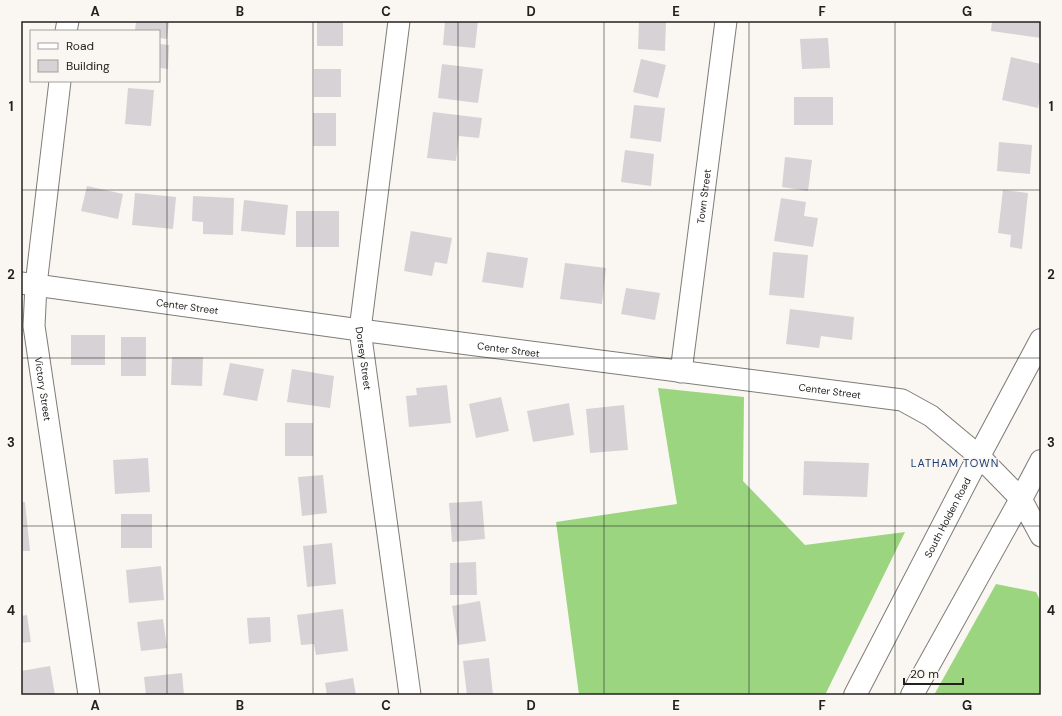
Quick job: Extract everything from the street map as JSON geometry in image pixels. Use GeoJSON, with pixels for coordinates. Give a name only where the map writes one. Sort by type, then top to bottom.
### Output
{"type":"FeatureCollection","features":[{"type":"Feature","properties":{"kind":"main road","name":"South Holden Road"},"geometry":{"type":"LineString","coordinates":[[855,695],[1041,340]]}},
{"type":"Feature","properties":{"kind":"main road"},"geometry":{"type":"LineString","coordinates":[[912,695],[1041,462]]}},
{"type":"Feature","properties":{"kind":"street","name":"Dorsey Street"},"geometry":{"type":"LineString","coordinates":[[399,21],[360,330],[410,695]]}},
{"type":"Feature","properties":{"kind":"street","name":"Town Street"},"geometry":{"type":"LineString","coordinates":[[681,372],[726,21]]}},
{"type":"Feature","properties":{"kind":"street","name":"Victory Street"},"geometry":{"type":"LineString","coordinates":[[60,82],[29,284],[34,326],[90,695]]}},
{"type":"Feature","properties":{"kind":"street","name":"Center Street"},"geometry":{"type":"LineString","coordinates":[[29,284],[360,330],[902,400],[931,416],[979,456],[1021,499],[1041,536]]}},
{"type":"Feature","properties":{"kind":"green space"},"geometry":{"type":"Polygon","coordinates":[[[658,388],[744,397],[743,481],[805,545],[905,532],[825,695],[579,695],[556,522],[677,504],[658,388]]]}},
{"type":"Feature","properties":{"kind":"green space"},"geometry":{"type":"Polygon","coordinates":[[[996,584],[1036,592],[1041,602],[1041,695],[934,695],[996,584]]]}},
{"type":"Feature","properties":{"kind":"building"},"geometry":{"type":"Polygon","coordinates":[[[136,21],[169,21],[167,39],[160,38],[160,30],[135,30],[136,21]]]}},
{"type":"Feature","properties":{"kind":"building"},"geometry":{"type":"Polygon","coordinates":[[[317,21],[343,21],[343,46],[317,46],[317,21]]]}},
{"type":"Feature","properties":{"kind":"building"},"geometry":{"type":"Polygon","coordinates":[[[445,21],[478,21],[475,48],[443,45],[445,21]]]}},
{"type":"Feature","properties":{"kind":"building"},"geometry":{"type":"Polygon","coordinates":[[[639,21],[666,21],[665,51],[638,49],[639,21]]]}},
{"type":"Feature","properties":{"kind":"building"},"geometry":{"type":"Polygon","coordinates":[[[992,21],[1041,21],[1041,38],[991,31],[992,21]]]}},
{"type":"Feature","properties":{"kind":"building"},"geometry":{"type":"Polygon","coordinates":[[[828,38],[830,68],[802,69],[800,39],[828,38]]]}},
{"type":"Feature","properties":{"kind":"building"},"geometry":{"type":"Polygon","coordinates":[[[160,44],[169,45],[168,69],[160,68],[160,44]]]}},
{"type":"Feature","properties":{"kind":"building"},"geometry":{"type":"Polygon","coordinates":[[[1011,57],[1041,64],[1041,92],[1038,108],[1002,100],[1011,57]]]}},
{"type":"Feature","properties":{"kind":"building"},"geometry":{"type":"Polygon","coordinates":[[[641,59],[666,65],[658,98],[633,92],[641,59]]]}},
{"type":"Feature","properties":{"kind":"building"},"geometry":{"type":"Polygon","coordinates":[[[442,64],[483,69],[478,103],[438,98],[442,64]]]}},
{"type":"Feature","properties":{"kind":"building"},"geometry":{"type":"Polygon","coordinates":[[[314,69],[341,69],[341,97],[314,97],[314,69]]]}},
{"type":"Feature","properties":{"kind":"building"},"geometry":{"type":"Polygon","coordinates":[[[128,88],[154,90],[151,126],[125,124],[128,88]]]}},
{"type":"Feature","properties":{"kind":"building"},"geometry":{"type":"Polygon","coordinates":[[[794,97],[833,97],[833,125],[794,125],[794,97]]]}},
{"type":"Feature","properties":{"kind":"building"},"geometry":{"type":"Polygon","coordinates":[[[634,105],[665,108],[661,142],[630,138],[634,105]]]}},
{"type":"Feature","properties":{"kind":"building"},"geometry":{"type":"Polygon","coordinates":[[[433,112],[482,118],[479,138],[459,136],[456,161],[427,158],[433,112]]]}},
{"type":"Feature","properties":{"kind":"building"},"geometry":{"type":"Polygon","coordinates":[[[313,113],[336,113],[336,146],[313,146],[313,113]]]}},
{"type":"Feature","properties":{"kind":"building"},"geometry":{"type":"Polygon","coordinates":[[[999,142],[1032,145],[1030,174],[997,171],[999,142]]]}},
{"type":"Feature","properties":{"kind":"building"},"geometry":{"type":"Polygon","coordinates":[[[625,150],[654,154],[651,186],[621,182],[625,150]]]}},
{"type":"Feature","properties":{"kind":"building"},"geometry":{"type":"Polygon","coordinates":[[[785,157],[812,160],[808,191],[782,187],[785,157]]]}},
{"type":"Feature","properties":{"kind":"building"},"geometry":{"type":"Polygon","coordinates":[[[87,186],[123,194],[118,219],[81,211],[87,186]]]}},
{"type":"Feature","properties":{"kind":"building"},"geometry":{"type":"Polygon","coordinates":[[[1003,190],[1028,193],[1022,249],[1010,247],[1011,235],[998,233],[1003,190]]]}},
{"type":"Feature","properties":{"kind":"building"},"geometry":{"type":"Polygon","coordinates":[[[135,193],[176,197],[173,229],[132,225],[135,193]]]}},
{"type":"Feature","properties":{"kind":"building"},"geometry":{"type":"Polygon","coordinates":[[[193,196],[234,198],[233,235],[203,234],[203,222],[192,221],[193,196]]]}},
{"type":"Feature","properties":{"kind":"building"},"geometry":{"type":"Polygon","coordinates":[[[781,198],[806,202],[804,216],[818,218],[813,247],[774,241],[781,198]]]}},
{"type":"Feature","properties":{"kind":"building"},"geometry":{"type":"Polygon","coordinates":[[[244,200],[288,205],[285,235],[241,231],[244,200]]]}},
{"type":"Feature","properties":{"kind":"building"},"geometry":{"type":"Polygon","coordinates":[[[296,211],[339,211],[339,247],[296,247],[296,211]]]}},
{"type":"Feature","properties":{"kind":"building"},"geometry":{"type":"Polygon","coordinates":[[[411,231],[452,238],[447,264],[435,262],[432,276],[404,271],[411,231]]]}},
{"type":"Feature","properties":{"kind":"building"},"geometry":{"type":"Polygon","coordinates":[[[487,252],[528,258],[523,288],[482,282],[487,252]]]}},
{"type":"Feature","properties":{"kind":"building"},"geometry":{"type":"Polygon","coordinates":[[[773,252],[808,255],[804,298],[769,295],[773,252]]]}},
{"type":"Feature","properties":{"kind":"building"},"geometry":{"type":"Polygon","coordinates":[[[565,263],[606,268],[602,304],[560,299],[565,263]]]}},
{"type":"Feature","properties":{"kind":"building"},"geometry":{"type":"Polygon","coordinates":[[[626,288],[660,293],[655,320],[621,314],[626,288]]]}},
{"type":"Feature","properties":{"kind":"building"},"geometry":{"type":"Polygon","coordinates":[[[790,309],[854,317],[852,340],[821,336],[819,348],[786,344],[790,309]]]}},
{"type":"Feature","properties":{"kind":"building"},"geometry":{"type":"Polygon","coordinates":[[[71,335],[105,335],[105,365],[71,365],[71,335]]]}},
{"type":"Feature","properties":{"kind":"building"},"geometry":{"type":"Polygon","coordinates":[[[121,337],[146,337],[146,376],[121,376],[121,337]]]}},
{"type":"Feature","properties":{"kind":"building"},"geometry":{"type":"Polygon","coordinates":[[[172,357],[203,357],[202,386],[171,385],[172,357]]]}},
{"type":"Feature","properties":{"kind":"building"},"geometry":{"type":"Polygon","coordinates":[[[230,363],[264,369],[257,401],[223,395],[230,363]]]}},
{"type":"Feature","properties":{"kind":"building"},"geometry":{"type":"Polygon","coordinates":[[[292,369],[334,376],[330,408],[287,402],[292,369]]]}},
{"type":"Feature","properties":{"kind":"building"},"geometry":{"type":"Polygon","coordinates":[[[447,385],[451,423],[409,427],[406,396],[417,395],[416,388],[447,385]]]}},
{"type":"Feature","properties":{"kind":"building"},"geometry":{"type":"Polygon","coordinates":[[[501,397],[509,431],[476,438],[469,404],[501,397]]]}},
{"type":"Feature","properties":{"kind":"building"},"geometry":{"type":"Polygon","coordinates":[[[569,403],[574,435],[533,442],[527,411],[569,403]]]}},
{"type":"Feature","properties":{"kind":"building"},"geometry":{"type":"Polygon","coordinates":[[[624,405],[628,450],[590,453],[586,409],[624,405]]]}},
{"type":"Feature","properties":{"kind":"building"},"geometry":{"type":"Polygon","coordinates":[[[285,423],[313,423],[313,456],[285,456],[285,423]]]}},
{"type":"Feature","properties":{"kind":"building"},"geometry":{"type":"Polygon","coordinates":[[[148,458],[150,492],[115,494],[113,460],[148,458]]]}},
{"type":"Feature","properties":{"kind":"building"},"geometry":{"type":"Polygon","coordinates":[[[804,461],[869,463],[867,497],[803,495],[804,461]]]}},
{"type":"Feature","properties":{"kind":"building"},"geometry":{"type":"Polygon","coordinates":[[[323,475],[327,513],[302,516],[298,477],[323,475]]]}},
{"type":"Feature","properties":{"kind":"building"},"geometry":{"type":"Polygon","coordinates":[[[482,501],[485,539],[452,542],[449,503],[482,501]]]}},
{"type":"Feature","properties":{"kind":"building"},"geometry":{"type":"Polygon","coordinates":[[[21,502],[25,502],[30,551],[21,551],[21,502]]]}},
{"type":"Feature","properties":{"kind":"building"},"geometry":{"type":"Polygon","coordinates":[[[121,514],[152,514],[152,548],[121,548],[121,514]]]}},
{"type":"Feature","properties":{"kind":"building"},"geometry":{"type":"Polygon","coordinates":[[[332,543],[336,584],[307,587],[303,546],[332,543]]]}},
{"type":"Feature","properties":{"kind":"building"},"geometry":{"type":"Polygon","coordinates":[[[476,562],[477,595],[450,595],[450,563],[476,562]]]}},
{"type":"Feature","properties":{"kind":"building"},"geometry":{"type":"Polygon","coordinates":[[[161,566],[164,600],[129,603],[126,570],[161,566]]]}},
{"type":"Feature","properties":{"kind":"building"},"geometry":{"type":"Polygon","coordinates":[[[480,601],[486,641],[458,645],[452,606],[480,601]]]}},
{"type":"Feature","properties":{"kind":"building"},"geometry":{"type":"Polygon","coordinates":[[[343,609],[348,651],[316,655],[314,644],[301,645],[297,615],[343,609]]]}},
{"type":"Feature","properties":{"kind":"building"},"geometry":{"type":"Polygon","coordinates":[[[27,615],[31,642],[21,643],[21,616],[27,615]]]}},
{"type":"Feature","properties":{"kind":"building"},"geometry":{"type":"Polygon","coordinates":[[[270,617],[271,642],[249,644],[247,618],[270,617]]]}},
{"type":"Feature","properties":{"kind":"building"},"geometry":{"type":"Polygon","coordinates":[[[163,619],[167,648],[141,651],[137,622],[163,619]]]}},
{"type":"Feature","properties":{"kind":"building"},"geometry":{"type":"Polygon","coordinates":[[[489,658],[493,695],[467,695],[463,661],[489,658]]]}},
{"type":"Feature","properties":{"kind":"building"},"geometry":{"type":"Polygon","coordinates":[[[50,666],[55,695],[22,695],[21,671],[50,666]]]}},
{"type":"Feature","properties":{"kind":"building"},"geometry":{"type":"Polygon","coordinates":[[[182,673],[184,695],[146,695],[144,677],[182,673]]]}},
{"type":"Feature","properties":{"kind":"building"},"geometry":{"type":"Polygon","coordinates":[[[353,678],[356,695],[327,695],[325,683],[353,678]]]}},
{"type":"Feature","properties":{"kind":"district","name":"LATHAM TOWN"},"geometry":{"type":"Point","coordinates":[955,463]}}]}
